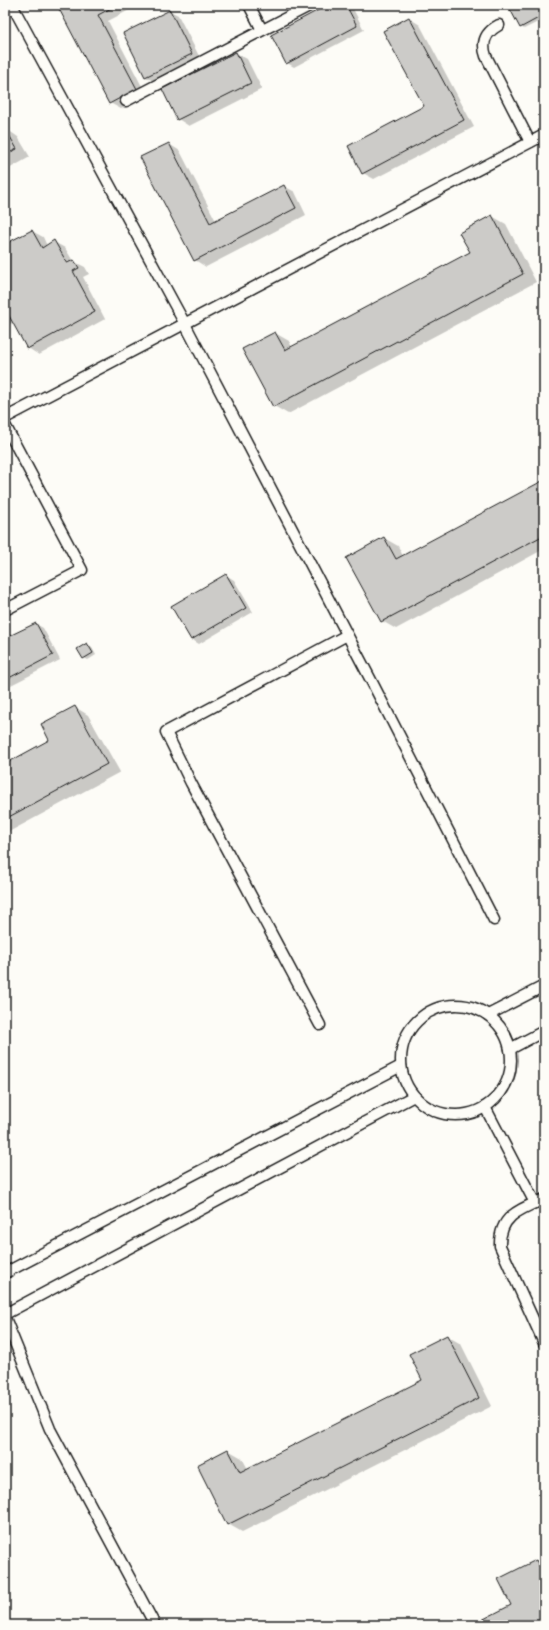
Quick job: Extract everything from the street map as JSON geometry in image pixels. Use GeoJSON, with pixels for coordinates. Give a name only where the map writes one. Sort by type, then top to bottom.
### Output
{"type":"FeatureCollection","features":[{"type":"Feature","properties":{"kind":"lane"},"geometry":{"type":"LineString","coordinates":[[12,5],[185,324],[494,920]]}},
{"type":"Feature","properties":{"kind":"lane"},"geometry":{"type":"LineString","coordinates":[[249,5],[262,30]]}},
{"type":"Feature","properties":{"kind":"lane"},"geometry":{"type":"LineString","coordinates":[[126,101],[311,5]]}},
{"type":"Feature","properties":{"kind":"lane"},"geometry":{"type":"LineString","coordinates":[[499,25],[487,34],[483,48],[530,142]]}},
{"type":"Feature","properties":{"kind":"lane"},"geometry":{"type":"LineString","coordinates":[[5,418],[544,136]]}},
{"type":"Feature","properties":{"kind":"lane"},"geometry":{"type":"LineString","coordinates":[[5,425],[82,570],[5,610]]}},
{"type":"Feature","properties":{"kind":"lane"},"geometry":{"type":"LineString","coordinates":[[320,1025],[191,783],[166,732],[347,635]]}},
{"type":"Feature","properties":{"kind":"lane"},"geometry":{"type":"LineString","coordinates":[[488,1016],[544,986]]}},
{"type":"Feature","properties":{"kind":"lane"},"geometry":{"type":"LineString","coordinates":[[448,1006],[462,1006],[475,1009],[488,1016],[498,1025],[506,1036],[510,1049],[511,1063],[509,1076],[503,1088],[485,1107],[467,1114],[447,1114],[435,1111],[424,1105],[414,1096],[403,1077],[401,1052],[405,1038],[422,1017],[434,1010],[448,1006]]}},
{"type":"Feature","properties":{"kind":"lane"},"geometry":{"type":"LineString","coordinates":[[510,1049],[544,1031]]}},
{"type":"Feature","properties":{"kind":"lane"},"geometry":{"type":"LineString","coordinates":[[5,1273],[401,1066]]}},
{"type":"Feature","properties":{"kind":"lane"},"geometry":{"type":"LineString","coordinates":[[5,1314],[414,1096]]}},
{"type":"Feature","properties":{"kind":"lane"},"geometry":{"type":"LineString","coordinates":[[485,1107],[539,1201],[516,1212],[508,1218],[502,1227],[500,1246],[544,1344]]}},
{"type":"Feature","properties":{"kind":"lane"},"geometry":{"type":"LineString","coordinates":[[5,1318],[50,1429],[155,1625]]}},
{"type":"Feature","properties":{"kind":"building"},"geometry":{"type":"Polygon","coordinates":[[[57,5],[117,5],[98,15],[137,89],[109,104],[57,5]]]}},
{"type":"Feature","properties":{"kind":"building"},"geometry":{"type":"Polygon","coordinates":[[[328,5],[346,5],[357,26],[286,64],[271,35],[328,5]]]}},
{"type":"Feature","properties":{"kind":"building"},"geometry":{"type":"Polygon","coordinates":[[[517,5],[543,5],[544,15],[520,28],[510,9],[517,5]]]}},
{"type":"Feature","properties":{"kind":"building"},"geometry":{"type":"Polygon","coordinates":[[[170,10],[192,54],[145,77],[123,33],[170,10]]]}},
{"type":"Feature","properties":{"kind":"building"},"geometry":{"type":"Polygon","coordinates":[[[409,17],[464,120],[362,174],[348,146],[424,106],[383,31],[409,17]]]}},
{"type":"Feature","properties":{"kind":"building"},"geometry":{"type":"Polygon","coordinates":[[[236,52],[251,83],[177,120],[162,89],[236,52]]]}},
{"type":"Feature","properties":{"kind":"building"},"geometry":{"type":"Polygon","coordinates":[[[5,128],[17,149],[5,155],[5,128]]]}},
{"type":"Feature","properties":{"kind":"building"},"geometry":{"type":"Polygon","coordinates":[[[169,143],[210,223],[284,185],[296,208],[194,261],[140,157],[169,143]]]}},
{"type":"Feature","properties":{"kind":"building"},"geometry":{"type":"Polygon","coordinates":[[[492,215],[523,274],[273,407],[242,349],[275,332],[285,350],[470,252],[459,233],[492,215]]]}},
{"type":"Feature","properties":{"kind":"building"},"geometry":{"type":"Polygon","coordinates":[[[32,230],[42,248],[54,240],[67,263],[74,260],[79,268],[73,271],[95,312],[27,349],[8,314],[5,315],[5,244],[32,230]]]}},
{"type":"Feature","properties":{"kind":"building"},"geometry":{"type":"Polygon","coordinates":[[[544,480],[544,535],[381,622],[346,558],[384,537],[396,559],[544,480]]]}},
{"type":"Feature","properties":{"kind":"building"},"geometry":{"type":"Polygon","coordinates":[[[226,574],[246,608],[191,640],[171,606],[226,574]]]}},
{"type":"Feature","properties":{"kind":"building"},"geometry":{"type":"Polygon","coordinates":[[[36,623],[53,655],[5,680],[5,638],[36,623]]]}},
{"type":"Feature","properties":{"kind":"building"},"geometry":{"type":"Polygon","coordinates":[[[87,643],[93,653],[83,659],[77,649],[87,643]]]}},
{"type":"Feature","properties":{"kind":"building"},"geometry":{"type":"Polygon","coordinates":[[[75,706],[107,764],[5,819],[5,764],[49,740],[41,724],[75,706]]]}},
{"type":"Feature","properties":{"kind":"building"},"geometry":{"type":"Polygon","coordinates":[[[447,1335],[479,1398],[227,1525],[197,1465],[228,1449],[240,1472],[422,1380],[409,1354],[447,1335]]]}},
{"type":"Feature","properties":{"kind":"building"},"geometry":{"type":"Polygon","coordinates":[[[536,1560],[544,1575],[544,1625],[472,1625],[511,1605],[498,1579],[536,1560]]]}}]}
